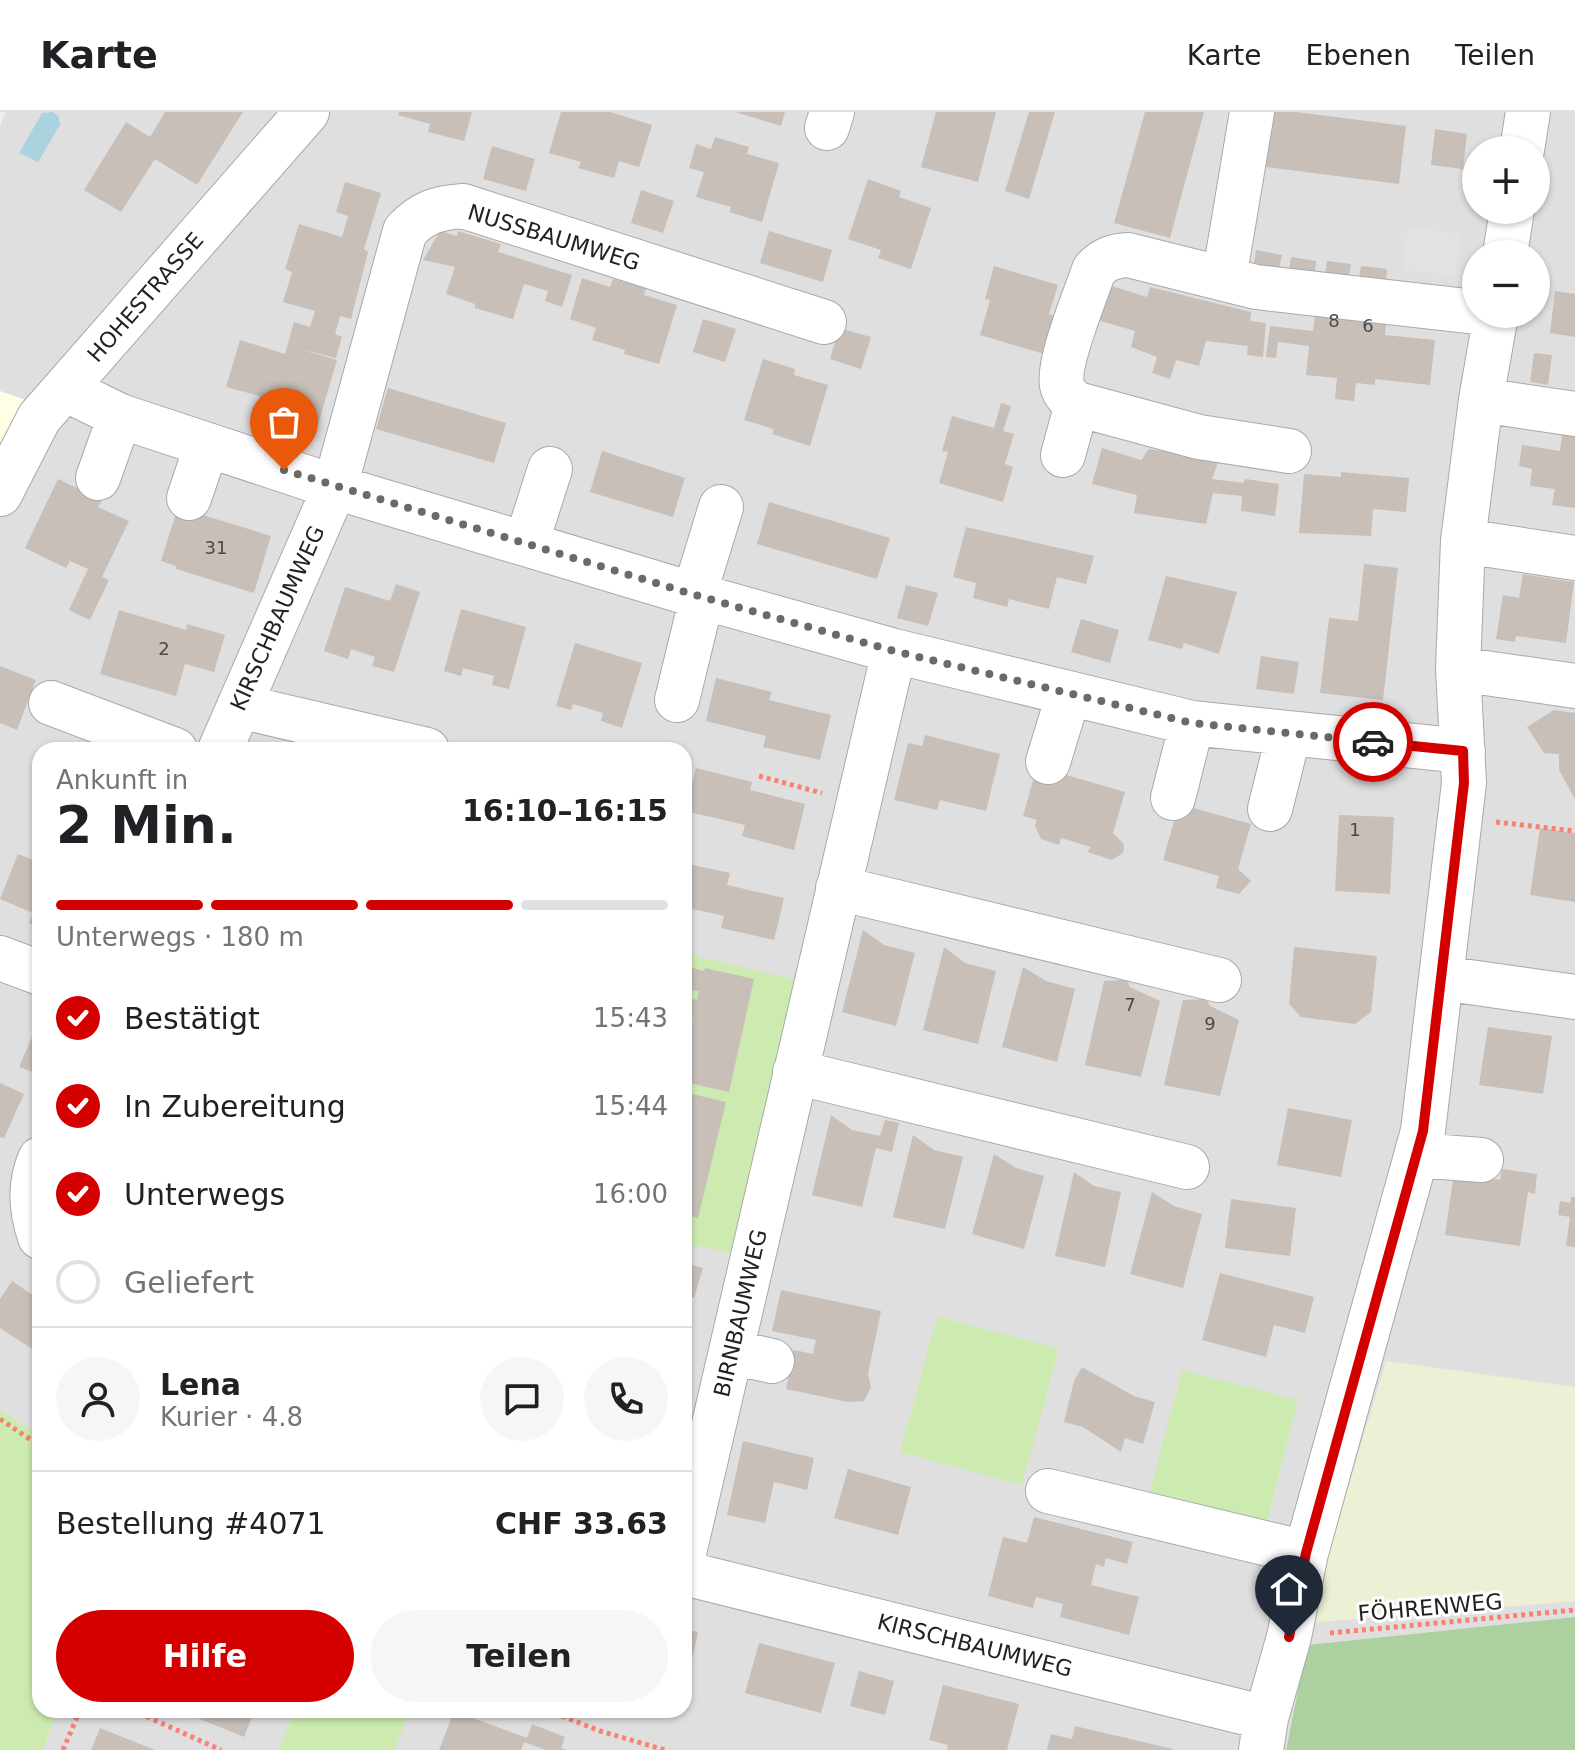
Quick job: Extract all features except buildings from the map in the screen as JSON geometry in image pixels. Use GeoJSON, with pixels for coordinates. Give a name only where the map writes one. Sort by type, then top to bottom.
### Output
{"type":"FeatureCollection","features":[{"type":"Feature","properties":{"kind":"street","name":"HOHESTRASSE"},"geometry":{"type":"LineString","coordinates":[[0,494],[39,418],[307,112]]}},
{"type":"Feature","properties":{"kind":"street"},"geometry":{"type":"LineString","coordinates":[[1224,279],[1252,112]]}},
{"type":"Feature","properties":{"kind":"street"},"geometry":{"type":"LineString","coordinates":[[1524,136],[1528,112]]}},
{"type":"Feature","properties":{"kind":"street","name":"NUSSBAUMWEG"},"geometry":{"type":"LineString","coordinates":[[335,487],[405,231],[418,217],[438,208],[463,206],[824,322]]}},
{"type":"Feature","properties":{"kind":"street"},"geometry":{"type":"LineString","coordinates":[[1289,451],[1199,437],[1077,404],[1068,398],[1061,376],[1065,358],[1094,270],[1101,262],[1128,255],[1256,287],[1462,310]]}},
{"type":"Feature","properties":{"kind":"street"},"geometry":{"type":"LineString","coordinates":[[1263,1734],[1289,1637],[1306,1553],[1423,1131],[1464,783],[1458,669],[1463,541],[1494,328]]}},
{"type":"Feature","properties":{"kind":"street"},"geometry":{"type":"LineString","coordinates":[[65,389],[120,416],[335,487],[698,596],[894,651],[1192,723],[1463,751]]}},
{"type":"Feature","properties":{"kind":"street"},"geometry":{"type":"LineString","coordinates":[[1481,400],[1575,414]]}},
{"type":"Feature","properties":{"kind":"street"},"geometry":{"type":"LineString","coordinates":[[1063,455],[1077,404]]}},
{"type":"Feature","properties":{"kind":"street"},"geometry":{"type":"LineString","coordinates":[[98,478],[120,416]]}},
{"type":"Feature","properties":{"kind":"street"},"geometry":{"type":"LineString","coordinates":[[189,498],[207,445]]}},
{"type":"Feature","properties":{"kind":"street"},"geometry":{"type":"LineString","coordinates":[[526,544],[550,469]]}},
{"type":"Feature","properties":{"kind":"street","name":"KIRSCHBAUMWEG"},"geometry":{"type":"LineString","coordinates":[[223,742],[335,487]]}},
{"type":"Feature","properties":{"kind":"street"},"geometry":{"type":"LineString","coordinates":[[677,700],[698,596],[721,507]]}},
{"type":"Feature","properties":{"kind":"street"},"geometry":{"type":"LineString","coordinates":[[1463,541],[1575,558]]}},
{"type":"Feature","properties":{"kind":"street","name":"BIRNBAUMWEG"},"geometry":{"type":"LineString","coordinates":[[692,1529],[751,1356],[795,1072],[894,651]]}},
{"type":"Feature","properties":{"kind":"street"},"geometry":{"type":"LineString","coordinates":[[1458,669],[1575,686]]}},
{"type":"Feature","properties":{"kind":"street"},"geometry":{"type":"LineString","coordinates":[[1048,762],[1069,693]]}},
{"type":"Feature","properties":{"kind":"street"},"geometry":{"type":"LineString","coordinates":[[51,703],[154,742]]}},
{"type":"Feature","properties":{"kind":"street"},"geometry":{"type":"LineString","coordinates":[[239,706],[393,742]]}},
{"type":"Feature","properties":{"kind":"street"},"geometry":{"type":"LineString","coordinates":[[1173,798],[1192,723]]}},
{"type":"Feature","properties":{"kind":"street"},"geometry":{"type":"LineString","coordinates":[[1270,809],[1289,733]]}},
{"type":"Feature","properties":{"kind":"street"},"geometry":{"type":"LineString","coordinates":[[838,888],[1219,980]]}},
{"type":"Feature","properties":{"kind":"street"},"geometry":{"type":"LineString","coordinates":[[0,958],[32,970]]}},
{"type":"Feature","properties":{"kind":"street"},"geometry":{"type":"LineString","coordinates":[[1441,978],[1575,997]]}},
{"type":"Feature","properties":{"kind":"street"},"geometry":{"type":"LineString","coordinates":[[795,1072],[1187,1167]]}},
{"type":"Feature","properties":{"kind":"street"},"geometry":{"type":"LineString","coordinates":[[1417,1155],[1481,1160]]}},
{"type":"Feature","properties":{"kind":"street"},"geometry":{"type":"LineString","coordinates":[[24,1211],[32,1183]]}},
{"type":"Feature","properties":{"kind":"street"},"geometry":{"type":"LineString","coordinates":[[1048,1491],[1306,1553]]}},
{"type":"Feature","properties":{"kind":"street","name":"KIRSCHBAUMWEG"},"geometry":{"type":"LineString","coordinates":[[692,1575],[1263,1734]]}},
{"type":"Feature","properties":{"kind":"path"},"geometry":{"type":"LineString","coordinates":[[759,776],[858,803]]}},
{"type":"Feature","properties":{"kind":"path"},"geometry":{"type":"LineString","coordinates":[[1461,818],[1575,831]]}},
{"type":"Feature","properties":{"kind":"path"},"geometry":{"type":"LineString","coordinates":[[0,1419],[32,1441]]}},
{"type":"Feature","properties":{"kind":"path","name":"FÖHRENWEG"},"geometry":{"type":"LineString","coordinates":[[1289,1637],[1575,1610]]}},
{"type":"Feature","properties":{"kind":"path"},"geometry":{"type":"LineString","coordinates":[[63,1750],[77,1718]]}},
{"type":"Feature","properties":{"kind":"path"},"geometry":{"type":"LineString","coordinates":[[150,1718],[221,1750]]}},
{"type":"Feature","properties":{"kind":"path"},"geometry":{"type":"LineString","coordinates":[[567,1718],[665,1750]]}},
{"type":"Feature","properties":{"kind":"shaded area"},"geometry":{"type":"Polygon","coordinates":[[[6,112],[1575,112],[1575,1617],[1307,1645],[1286,1750],[42,1750],[56,1718],[692,1718],[692,742],[32,742],[32,1431],[0,1409],[0,461],[31,402],[0,391],[0,126],[6,112]]]}},
{"type":"Feature","properties":{"kind":"shaded area"},"geometry":{"type":"Polygon","coordinates":[[[1408,226],[1461,235],[1455,276],[1402,269],[1408,226]]]}},
{"type":"Feature","properties":{"kind":"shaded area"},"geometry":{"type":"Polygon","coordinates":[[[0,391],[31,402],[0,461],[0,391]]]}},
{"type":"Feature","properties":{"kind":"shaded area"},"geometry":{"type":"Polygon","coordinates":[[[1386,1361],[1575,1387],[1575,1601],[1308,1623],[1386,1361]]]}},
{"type":"Feature","properties":{"kind":"green space"},"geometry":{"type":"Polygon","coordinates":[[[692,955],[796,980],[734,1253],[692,1245],[692,955]]]}},
{"type":"Feature","properties":{"kind":"green space"},"geometry":{"type":"Polygon","coordinates":[[[937,1316],[1059,1349],[1022,1485],[900,1452],[937,1316]]]}},
{"type":"Feature","properties":{"kind":"green space"},"geometry":{"type":"Polygon","coordinates":[[[1182,1370],[1298,1400],[1266,1526],[1149,1496],[1182,1370]]]}},
{"type":"Feature","properties":{"kind":"green space"},"geometry":{"type":"Polygon","coordinates":[[[0,1409],[32,1431],[32,1718],[56,1718],[42,1750],[0,1750],[0,1409]]]}},
{"type":"Feature","properties":{"kind":"green space"},"geometry":{"type":"Polygon","coordinates":[[[1575,1617],[1575,1750],[1286,1750],[1307,1645],[1575,1617]]]}},
{"type":"Feature","properties":{"kind":"green space"},"geometry":{"type":"Polygon","coordinates":[[[292,1718],[407,1718],[394,1750],[279,1750],[292,1718]]]}},
{"type":"Feature","properties":{"kind":"water"},"geometry":{"type":"Polygon","coordinates":[[[53,112],[59,117],[60,125],[38,162],[19,153],[42,113],[53,112]]]}},
{"type":"Feature","properties":{"kind":"way so far"},"geometry":{"type":"LineString","coordinates":[[284,470],[702,597],[894,651],[1192,723],[1373,742]]}},
{"type":"Feature","properties":{"kind":"route"},"geometry":{"type":"LineString","coordinates":[[1289,1637],[1306,1553],[1423,1131],[1461,818],[1463,751],[1373,742]]}}]}
